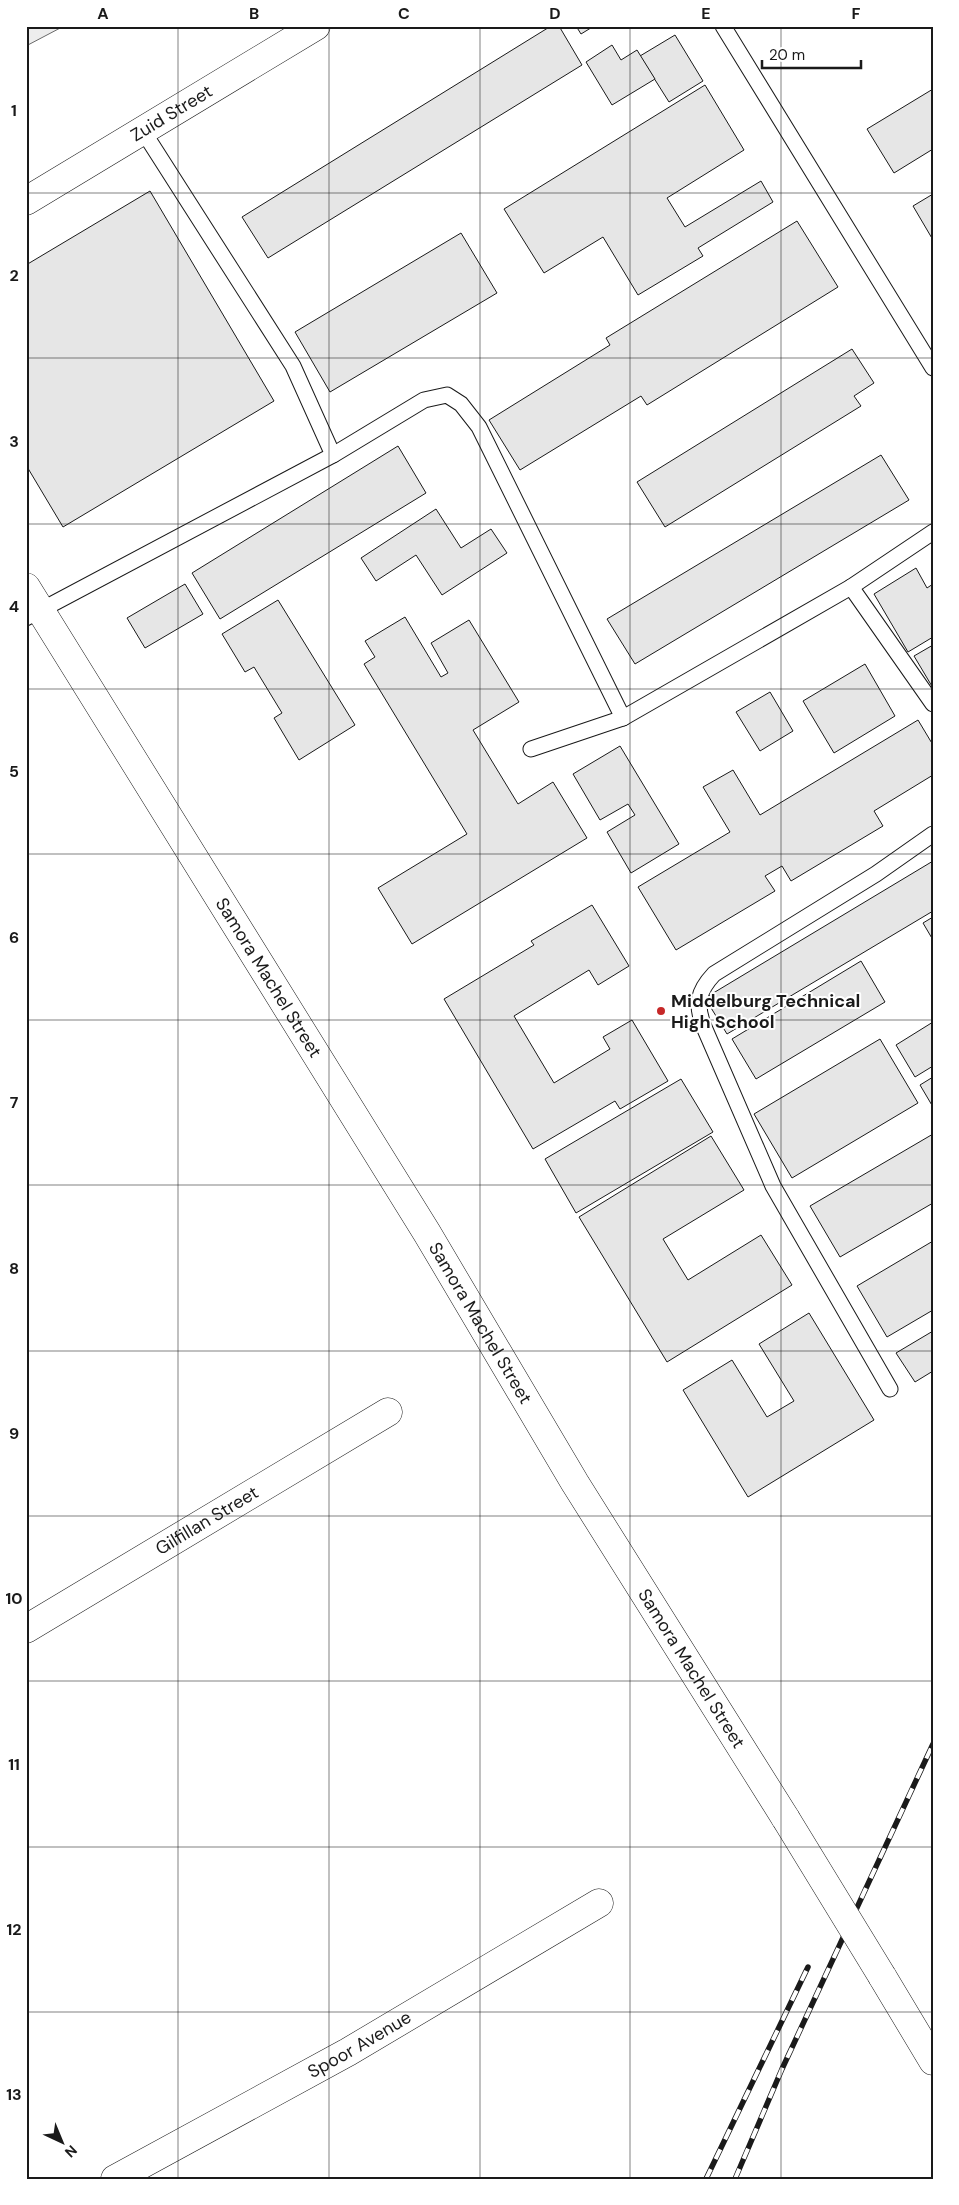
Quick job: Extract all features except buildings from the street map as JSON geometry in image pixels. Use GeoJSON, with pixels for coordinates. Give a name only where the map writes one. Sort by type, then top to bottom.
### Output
{"type":"FeatureCollection","features":[{"type":"Feature","properties":{"kind":"main road","name":"Zuid Street"},"geometry":{"type":"LineString","coordinates":[[26,201],[316,26]]}},
{"type":"Feature","properties":{"kind":"main road","name":"Samora Machel Street"},"geometry":{"type":"LineString","coordinates":[[31,605],[427,1233],[575,1483],[786,1819],[933,2061]]}},
{"type":"Feature","properties":{"kind":"main road","name":"Gilfillan Street"},"geometry":{"type":"LineString","coordinates":[[26,1629],[388,1412]]}},
{"type":"Feature","properties":{"kind":"main road","name":"Spoor Avenue"},"geometry":{"type":"LineString","coordinates":[[115,2179],[348,2052],[599,1903]]}},
{"type":"Feature","properties":{"kind":"lane"},"geometry":{"type":"LineString","coordinates":[[723,26],[933,368]]}},
{"type":"Feature","properties":{"kind":"lane"},"geometry":{"type":"LineString","coordinates":[[143,131],[293,366],[333,455]]}},
{"type":"Feature","properties":{"kind":"lane"},"geometry":{"type":"LineString","coordinates":[[31,605],[333,455],[424,400],[447,395],[461,404],[479,427],[623,718]]}},
{"type":"Feature","properties":{"kind":"lane"},"geometry":{"type":"LineString","coordinates":[[531,749],[623,718],[851,587],[933,532]]}},
{"type":"Feature","properties":{"kind":"lane"},"geometry":{"type":"LineString","coordinates":[[851,587],[933,704]]}},
{"type":"Feature","properties":{"kind":"lane"},"geometry":{"type":"LineString","coordinates":[[890,1389],[773,1186],[699,1014],[699,999],[703,985],[714,974],[876,874],[933,834]]}},
{"type":"Feature","properties":{"kind":"shaded area"},"geometry":{"type":"Polygon","coordinates":[[[26,26],[64,26],[26,46],[26,26]]]}},
{"type":"Feature","properties":{"kind":"railway"},"geometry":{"type":"LineString","coordinates":[[735,2179],[782,2069],[933,1744]]}},
{"type":"Feature","properties":{"kind":"railway"},"geometry":{"type":"LineString","coordinates":[[706,2179],[808,1967]]}},
{"type":"Feature","properties":{"kind":"place","name":"Middelburg Technical High School"},"geometry":{"type":"Point","coordinates":[661,1011]}}]}
